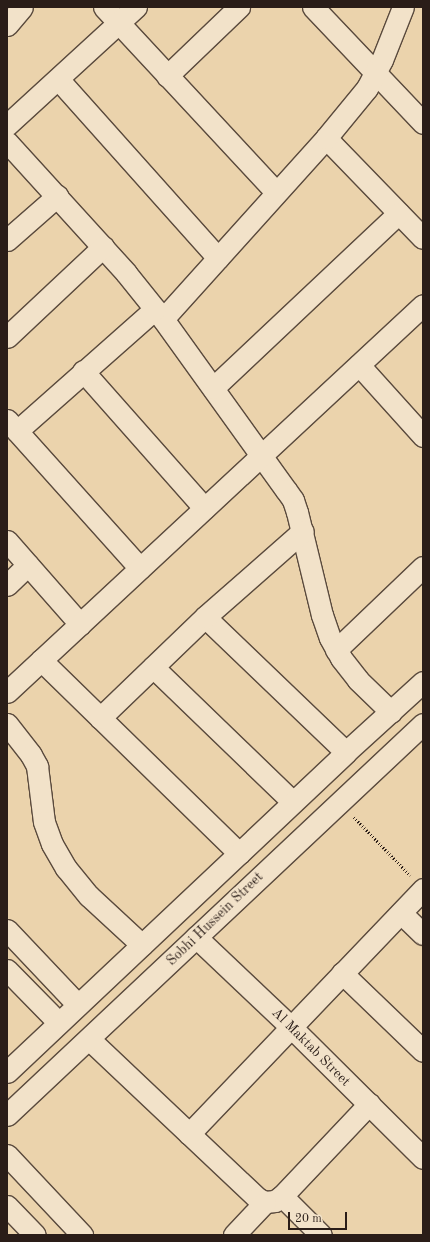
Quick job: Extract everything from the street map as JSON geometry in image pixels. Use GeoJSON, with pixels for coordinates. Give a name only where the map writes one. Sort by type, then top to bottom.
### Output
{"type":"FeatureCollection","features":[{"type":"Feature","properties":{"kind":"street"},"geometry":{"type":"LineString","coordinates":[[7,25],[22,7]]}},
{"type":"Feature","properties":{"kind":"street"},"geometry":{"type":"LineString","coordinates":[[104,7],[276,192]]}},
{"type":"Feature","properties":{"kind":"street"},"geometry":{"type":"LineString","coordinates":[[7,125],[136,7]]}},
{"type":"Feature","properties":{"kind":"street"},"geometry":{"type":"LineString","coordinates":[[167,76],[239,7]]}},
{"type":"Feature","properties":{"kind":"street"},"geometry":{"type":"LineString","coordinates":[[313,7],[375,75],[423,123]]}},
{"type":"Feature","properties":{"kind":"street"},"geometry":{"type":"LineString","coordinates":[[140,568],[12,426],[159,314],[218,258],[326,138],[367,88],[375,75],[403,7]]}},
{"type":"Feature","properties":{"kind":"street"},"geometry":{"type":"LineString","coordinates":[[58,79],[218,258]]}},
{"type":"Feature","properties":{"kind":"street"},"geometry":{"type":"LineString","coordinates":[[326,138],[423,238]]}},
{"type":"Feature","properties":{"kind":"street"},"geometry":{"type":"LineString","coordinates":[[7,142],[103,247],[159,314],[262,454],[293,500],[303,531],[322,615],[330,638],[336,650],[358,680],[391,712]]}},
{"type":"Feature","properties":{"kind":"street"},"geometry":{"type":"LineString","coordinates":[[7,240],[57,196]]}},
{"type":"Feature","properties":{"kind":"street"},"geometry":{"type":"LineString","coordinates":[[213,388],[399,213]]}},
{"type":"Feature","properties":{"kind":"street"},"geometry":{"type":"LineString","coordinates":[[7,337],[103,247]]}},
{"type":"Feature","properties":{"kind":"street"},"geometry":{"type":"LineString","coordinates":[[7,692],[359,365],[421,313]]}},
{"type":"Feature","properties":{"kind":"street"},"geometry":{"type":"LineString","coordinates":[[359,365],[423,436]]}},
{"type":"Feature","properties":{"kind":"street"},"geometry":{"type":"LineString","coordinates":[[83,372],[204,508]]}},
{"type":"Feature","properties":{"kind":"street"},"geometry":{"type":"LineString","coordinates":[[100,718],[205,617],[303,531]]}},
{"type":"Feature","properties":{"kind":"street"},"geometry":{"type":"LineString","coordinates":[[7,541],[80,624]]}},
{"type":"Feature","properties":{"kind":"street"},"geometry":{"type":"LineString","coordinates":[[7,585],[28,565]]}},
{"type":"Feature","properties":{"kind":"street"},"geometry":{"type":"LineString","coordinates":[[336,650],[423,567]]}},
{"type":"Feature","properties":{"kind":"street"},"geometry":{"type":"LineString","coordinates":[[205,617],[346,752]]}},
{"type":"Feature","properties":{"kind":"street"},"geometry":{"type":"LineString","coordinates":[[41,660],[239,853]]}},
{"type":"Feature","properties":{"kind":"street"},"geometry":{"type":"LineString","coordinates":[[153,667],[293,802]]}},
{"type":"Feature","properties":{"kind":"street"},"geometry":{"type":"LineString","coordinates":[[7,1072],[346,752],[423,682]]}},
{"type":"Feature","properties":{"kind":"street"},"geometry":{"type":"LineString","coordinates":[[7,724],[31,754],[37,766],[44,822],[52,844],[66,868],[89,896],[142,945]]}},
{"type":"Feature","properties":{"kind":"street","name":"Sobhi Hussein Street"},"geometry":{"type":"LineString","coordinates":[[7,1115],[423,724]]}},
{"type":"Feature","properties":{"kind":"street"},"geometry":{"type":"LineString","coordinates":[[189,1134],[400,912],[418,883]]}},
{"type":"Feature","properties":{"kind":"street"},"geometry":{"type":"LineString","coordinates":[[400,912],[423,934]]}},
{"type":"Feature","properties":{"kind":"street"},"geometry":{"type":"LineString","coordinates":[[7,930],[78,1005]]}},
{"type":"Feature","properties":{"kind":"street","name":"Al Maktab Street"},"geometry":{"type":"LineString","coordinates":[[196,937],[291,1027],[369,1104],[420,1150]]}},
{"type":"Feature","properties":{"kind":"street"},"geometry":{"type":"LineString","coordinates":[[7,970],[59,1023]]}},
{"type":"Feature","properties":{"kind":"street"},"geometry":{"type":"LineString","coordinates":[[342,973],[423,1051]]}},
{"type":"Feature","properties":{"kind":"street"},"geometry":{"type":"LineString","coordinates":[[89,1039],[257,1198],[274,1199],[321,1235]]}},
{"type":"Feature","properties":{"kind":"street"},"geometry":{"type":"LineString","coordinates":[[242,1232],[369,1104]]}},
{"type":"Feature","properties":{"kind":"street"},"geometry":{"type":"LineString","coordinates":[[7,1155],[82,1235]]}},
{"type":"Feature","properties":{"kind":"street"},"geometry":{"type":"LineString","coordinates":[[7,1206],[35,1235]]}},
{"type":"Feature","properties":{"kind":"path"},"geometry":{"type":"LineString","coordinates":[[339,802],[418,883]]}}]}
